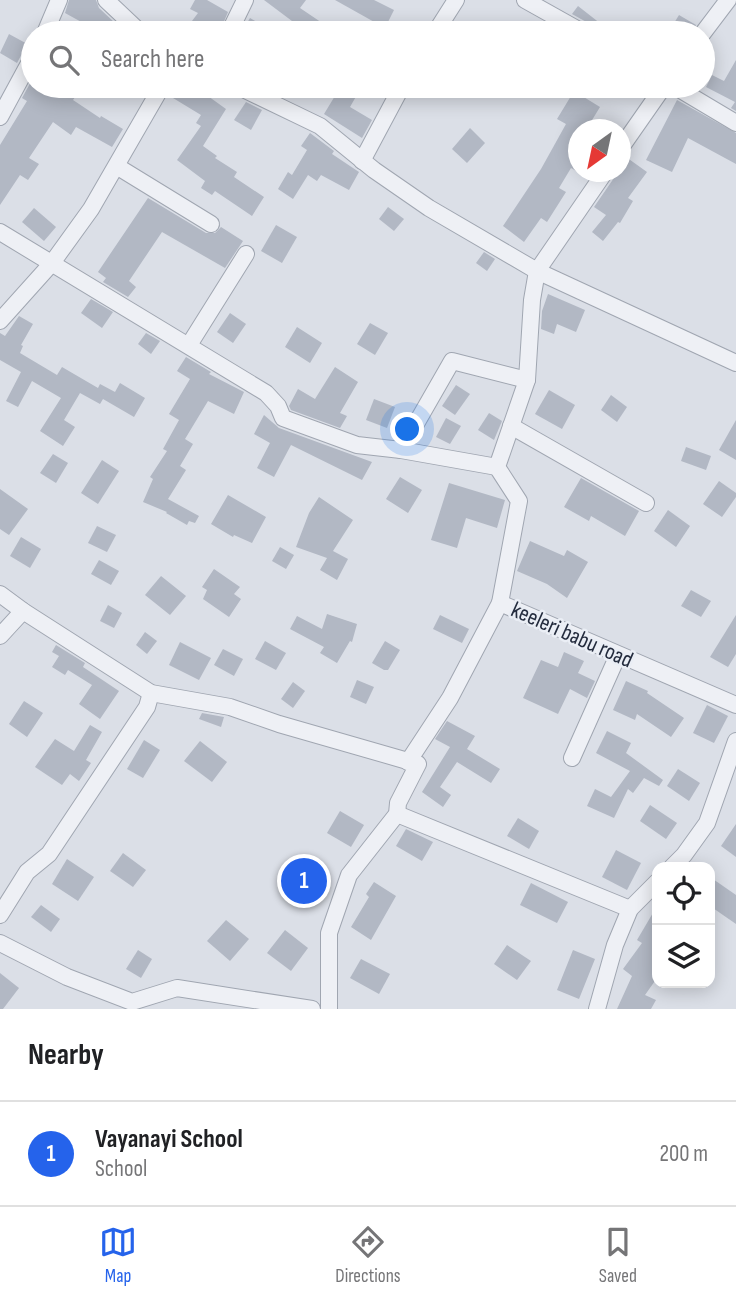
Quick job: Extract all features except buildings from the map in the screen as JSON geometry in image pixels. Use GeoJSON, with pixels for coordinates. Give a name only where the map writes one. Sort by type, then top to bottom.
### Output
{"type":"FeatureCollection","features":[{"type":"Feature","properties":{"kind":"street"},"geometry":{"type":"LineString","coordinates":[[50,21],[59,0]]}},
{"type":"Feature","properties":{"kind":"street"},"geometry":{"type":"LineString","coordinates":[[106,0],[128,21]]}},
{"type":"Feature","properties":{"kind":"street"},"geometry":{"type":"LineString","coordinates":[[234,21],[244,0]]}},
{"type":"Feature","properties":{"kind":"street"},"geometry":{"type":"LineString","coordinates":[[443,21],[456,0]]}},
{"type":"Feature","properties":{"kind":"street"},"geometry":{"type":"LineString","coordinates":[[526,0],[563,21]]}},
{"type":"Feature","properties":{"kind":"street"},"geometry":{"type":"LineString","coordinates":[[712,21],[728,0]]}},
{"type":"Feature","properties":{"kind":"street"},"geometry":{"type":"LineString","coordinates":[[0,117],[21,78]]}},
{"type":"Feature","properties":{"kind":"street"},"geometry":{"type":"LineString","coordinates":[[0,321],[52,263],[91,209],[118,167],[155,98]]}},
{"type":"Feature","properties":{"kind":"street"},"geometry":{"type":"LineString","coordinates":[[262,98],[320,126],[362,161],[429,208],[537,271],[736,363]]}},
{"type":"Feature","properties":{"kind":"street"},"geometry":{"type":"LineString","coordinates":[[362,161],[396,98]]}},
{"type":"Feature","properties":{"kind":"street"},"geometry":{"type":"LineString","coordinates":[[631,134],[656,98]]}},
{"type":"Feature","properties":{"kind":"street"},"geometry":{"type":"LineString","coordinates":[[694,98],[736,123]]}},
{"type":"Feature","properties":{"kind":"street"},"geometry":{"type":"LineString","coordinates":[[118,167],[211,224]]}},
{"type":"Feature","properties":{"kind":"street"},"geometry":{"type":"LineString","coordinates":[[497,467],[527,380],[531,300],[537,271],[598,182]]}},
{"type":"Feature","properties":{"kind":"street"},"geometry":{"type":"LineString","coordinates":[[0,232],[266,393],[278,406],[283,418],[357,445],[497,467],[519,502],[500,603]]}},
{"type":"Feature","properties":{"kind":"street"},"geometry":{"type":"LineString","coordinates":[[189,345],[246,254]]}},
{"type":"Feature","properties":{"kind":"street"},"geometry":{"type":"LineString","coordinates":[[401,450],[452,361],[527,380]]}},
{"type":"Feature","properties":{"kind":"street"},"geometry":{"type":"LineString","coordinates":[[511,426],[646,503]]}},
{"type":"Feature","properties":{"kind":"street"},"geometry":{"type":"LineString","coordinates":[[0,594],[151,693],[230,707],[418,764],[398,803],[397,814],[349,875],[329,933],[328,1009]]}},
{"type":"Feature","properties":{"kind":"street","name":"keeleri babu road"},"geometry":{"type":"LineString","coordinates":[[408,762],[450,698],[500,603],[736,705]]}},
{"type":"Feature","properties":{"kind":"street"},"geometry":{"type":"LineString","coordinates":[[0,636],[23,611]]}},
{"type":"Feature","properties":{"kind":"street"},"geometry":{"type":"LineString","coordinates":[[572,758],[618,655]]}},
{"type":"Feature","properties":{"kind":"street"},"geometry":{"type":"LineString","coordinates":[[0,915],[27,872],[50,854],[147,707],[151,693]]}},
{"type":"Feature","properties":{"kind":"street"},"geometry":{"type":"LineString","coordinates":[[677,862],[707,823],[736,741]]}},
{"type":"Feature","properties":{"kind":"street"},"geometry":{"type":"LineString","coordinates":[[397,814],[630,909]]}},
{"type":"Feature","properties":{"kind":"street"},"geometry":{"type":"LineString","coordinates":[[597,1009],[615,945],[630,909],[652,887]]}},
{"type":"Feature","properties":{"kind":"street"},"geometry":{"type":"LineString","coordinates":[[0,943],[67,977],[132,1002],[177,988],[312,1009]]}},
{"type":"Feature","properties":{"kind":"place","name":"Vayanayi School"},"geometry":{"type":"Point","coordinates":[304,881]}}]}
